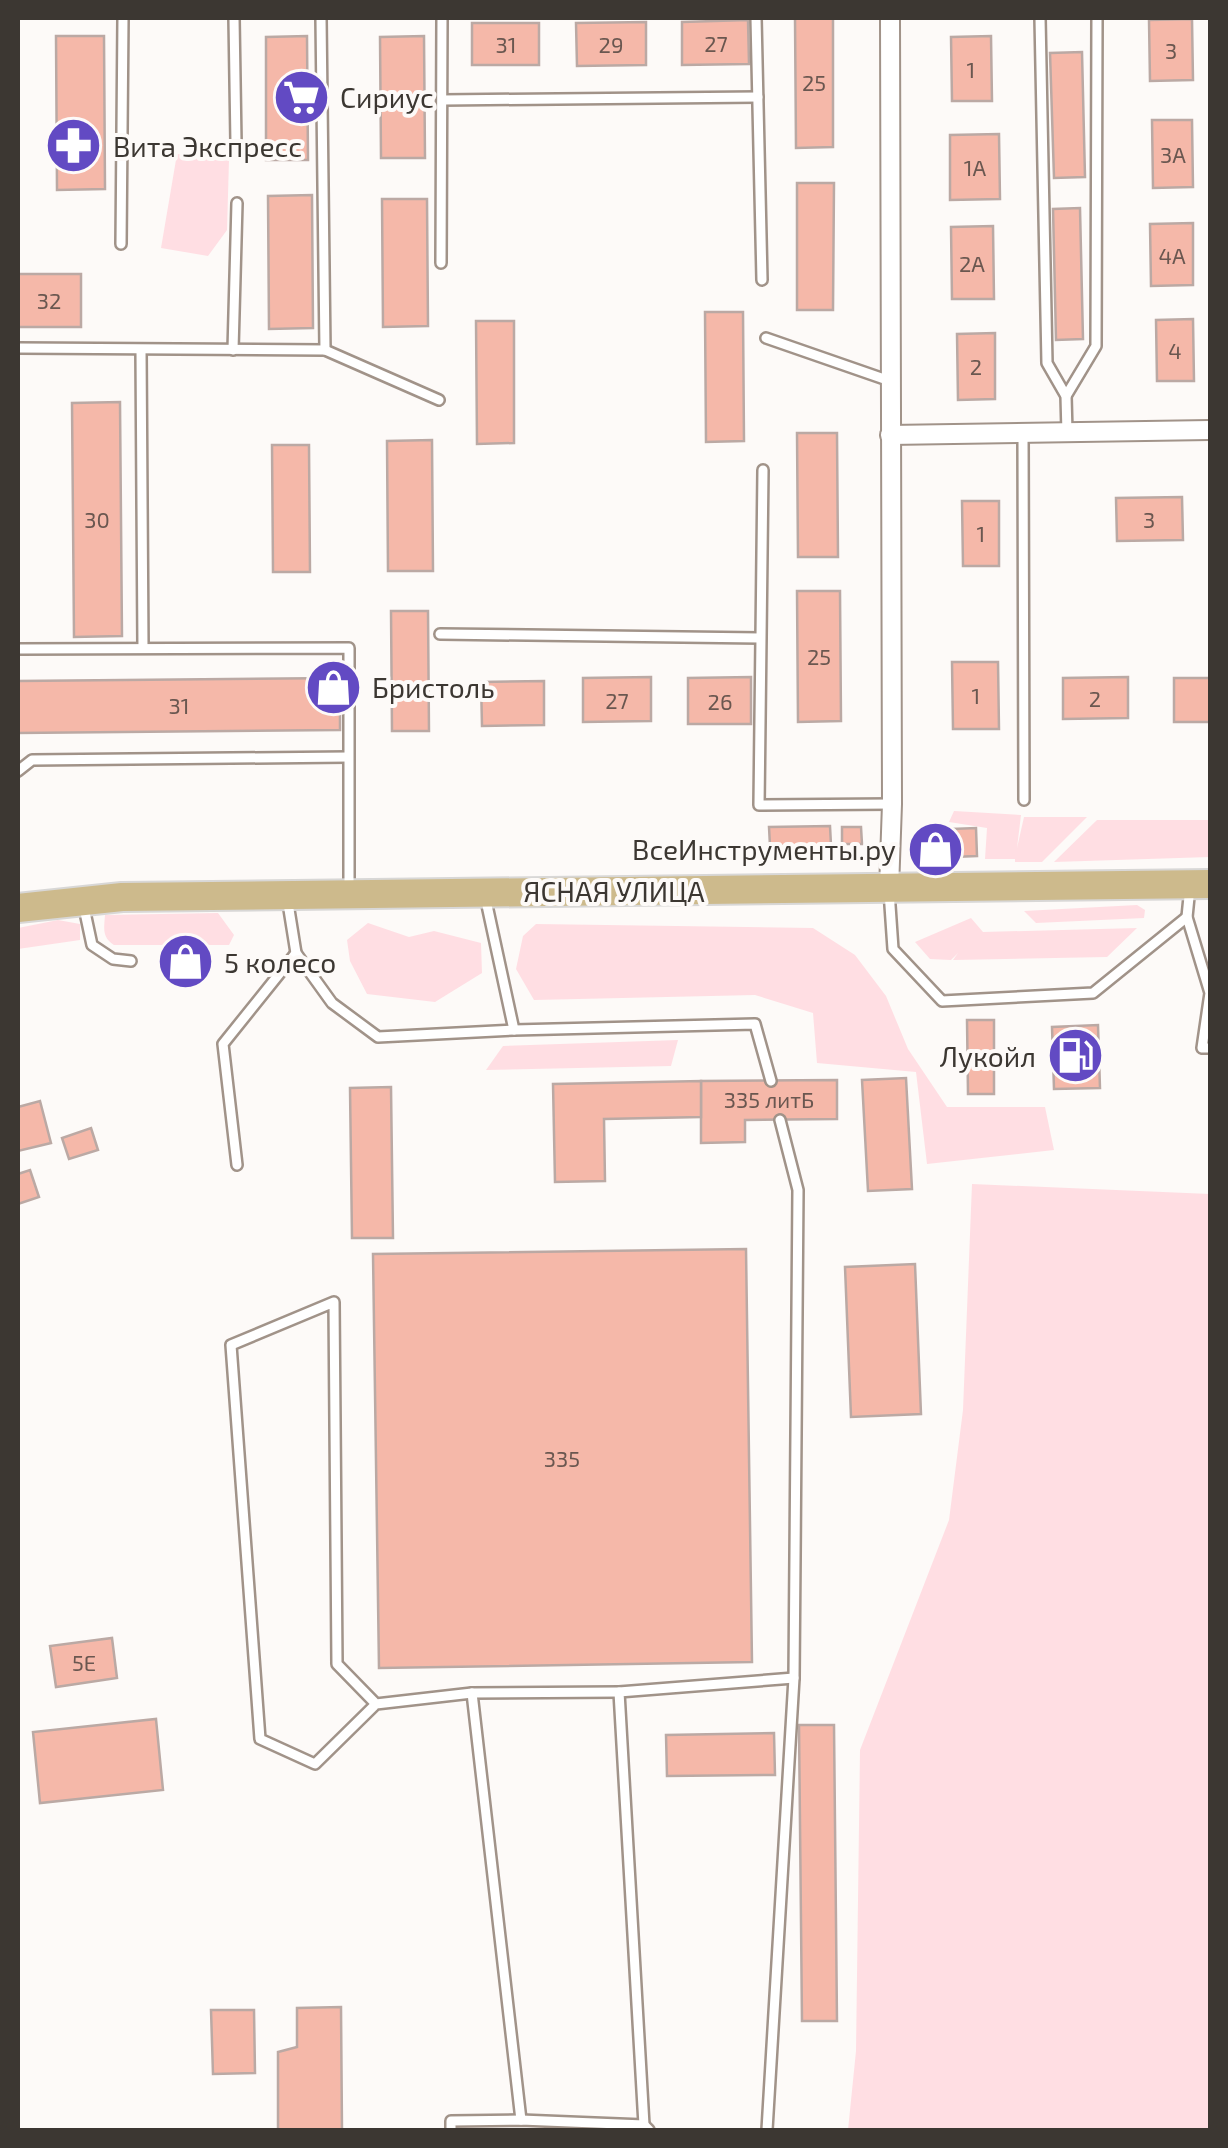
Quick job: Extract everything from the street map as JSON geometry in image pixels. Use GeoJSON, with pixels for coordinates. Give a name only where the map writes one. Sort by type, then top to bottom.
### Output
{"type":"FeatureCollection","features":[{"type":"Feature","properties":{"kind":"main road","name":"ЯСНАЯ УЛИЦА"},"geometry":{"type":"LineString","coordinates":[[18,908],[122,897],[1200,884]]}},
{"type":"Feature","properties":{"kind":"street"},"geometry":{"type":"LineString","coordinates":[[889,889],[890,18]]}},
{"type":"Feature","properties":{"kind":"street"},"geometry":{"type":"LineString","coordinates":[[890,435],[1210,430]]}},
{"type":"Feature","properties":{"kind":"lane"},"geometry":{"type":"LineString","coordinates":[[121,244],[123,18]]}},
{"type":"Feature","properties":{"kind":"lane"},"geometry":{"type":"LineString","coordinates":[[234,18],[236,143]]}},
{"type":"Feature","properties":{"kind":"lane"},"geometry":{"type":"LineString","coordinates":[[321,18],[325,350]]}},
{"type":"Feature","properties":{"kind":"lane"},"geometry":{"type":"LineString","coordinates":[[441,263],[442,18]]}},
{"type":"Feature","properties":{"kind":"lane"},"geometry":{"type":"LineString","coordinates":[[756,18],[762,280]]}},
{"type":"Feature","properties":{"kind":"lane"},"geometry":{"type":"LineString","coordinates":[[1040,18],[1047,363],[1066,396],[1067,432]]}},
{"type":"Feature","properties":{"kind":"lane"},"geometry":{"type":"LineString","coordinates":[[1066,396],[1096,346],[1097,18]]}},
{"type":"Feature","properties":{"kind":"lane"},"geometry":{"type":"LineString","coordinates":[[442,100],[758,97]]}},
{"type":"Feature","properties":{"kind":"lane"},"geometry":{"type":"LineString","coordinates":[[233,350],[237,203]]}},
{"type":"Feature","properties":{"kind":"lane"},"geometry":{"type":"LineString","coordinates":[[766,338],[890,381]]}},
{"type":"Feature","properties":{"kind":"lane"},"geometry":{"type":"LineString","coordinates":[[18,348],[325,350],[439,400]]}},
{"type":"Feature","properties":{"kind":"lane"},"geometry":{"type":"LineString","coordinates":[[140,350],[143,648]]}},
{"type":"Feature","properties":{"kind":"lane"},"geometry":{"type":"LineString","coordinates":[[1023,433],[1024,800]]}},
{"type":"Feature","properties":{"kind":"lane"},"geometry":{"type":"LineString","coordinates":[[763,470],[759,805],[892,804]]}},
{"type":"Feature","properties":{"kind":"lane"},"geometry":{"type":"LineString","coordinates":[[440,634],[760,638]]}},
{"type":"Feature","properties":{"kind":"lane"},"geometry":{"type":"LineString","coordinates":[[18,648],[349,648],[349,893]]}},
{"type":"Feature","properties":{"kind":"lane"},"geometry":{"type":"LineString","coordinates":[[18,772],[32,760],[348,757]]}},
{"type":"Feature","properties":{"kind":"lane"},"geometry":{"type":"LineString","coordinates":[[889,889],[893,949],[942,1002],[1092,993],[1187,917],[1200,884]]}},
{"type":"Feature","properties":{"kind":"lane"},"geometry":{"type":"LineString","coordinates":[[484,892],[514,1030]]}},
{"type":"Feature","properties":{"kind":"lane"},"geometry":{"type":"LineString","coordinates":[[286,894],[296,954],[332,1004],[378,1037],[756,1024],[771,1081]]}},
{"type":"Feature","properties":{"kind":"lane"},"geometry":{"type":"LineString","coordinates":[[82,901],[92,945],[113,959],[131,960]]}},
{"type":"Feature","properties":{"kind":"lane"},"geometry":{"type":"LineString","coordinates":[[1187,917],[1210,993],[1202,1048],[1210,1048]]}},
{"type":"Feature","properties":{"kind":"lane"},"geometry":{"type":"LineString","coordinates":[[237,1164],[223,1044],[296,954]]}},
{"type":"Feature","properties":{"kind":"lane"},"geometry":{"type":"LineString","coordinates":[[767,2130],[794,1678],[798,1190],[780,1120]]}},
{"type":"Feature","properties":{"kind":"lane"},"geometry":{"type":"LineString","coordinates":[[376,1704],[337,1664],[334,1302],[231,1345],[260,1738],[315,1764],[376,1704],[472,1694],[619,1692],[794,1678]]}},
{"type":"Feature","properties":{"kind":"lane"},"geometry":{"type":"LineString","coordinates":[[451,2130],[451,2121],[521,2120],[646,2128],[619,1692]]}},
{"type":"Feature","properties":{"kind":"lane"},"geometry":{"type":"LineString","coordinates":[[472,1694],[521,2120]]}},
{"type":"Feature","properties":{"kind":"shaded area"},"geometry":{"type":"Polygon","coordinates":[[[177,154],[229,160],[227,230],[208,256],[161,248],[177,154]]]}},
{"type":"Feature","properties":{"kind":"shaded area"},"geometry":{"type":"Polygon","coordinates":[[[954,811],[1021,815],[1017,848],[1024,817],[1087,817],[1042,862],[1015,862],[985,859],[987,828],[949,822],[954,811]]]}},
{"type":"Feature","properties":{"kind":"shaded area"},"geometry":{"type":"Polygon","coordinates":[[[1097,820],[1210,820],[1210,857],[1054,862],[1097,820]]]}},
{"type":"Feature","properties":{"kind":"shaded area"},"geometry":{"type":"Polygon","coordinates":[[[1137,905],[1145,910],[1144,918],[1036,923],[1024,911],[1137,905]]]}},
{"type":"Feature","properties":{"kind":"shaded area"},"geometry":{"type":"Polygon","coordinates":[[[218,913],[234,935],[229,945],[114,945],[105,932],[105,915],[218,913]]]}},
{"type":"Feature","properties":{"kind":"shaded area"},"geometry":{"type":"Polygon","coordinates":[[[971,918],[983,932],[1137,928],[1107,957],[953,960],[958,953],[951,960],[930,959],[915,942],[971,918]]]}},
{"type":"Feature","properties":{"kind":"shaded area"},"geometry":{"type":"Polygon","coordinates":[[[58,920],[80,924],[80,940],[18,949],[18,928],[58,920]]]}},
{"type":"Feature","properties":{"kind":"shaded area"},"geometry":{"type":"Polygon","coordinates":[[[368,923],[409,937],[434,931],[481,943],[482,973],[435,1002],[367,994],[350,961],[347,940],[368,923]]]}},
{"type":"Feature","properties":{"kind":"shaded area"},"geometry":{"type":"Polygon","coordinates":[[[536,924],[813,928],[855,955],[886,996],[908,1049],[947,1107],[1045,1107],[1054,1150],[927,1164],[916,1072],[817,1063],[813,1013],[755,995],[534,1000],[516,969],[523,936],[536,924]]]}},
{"type":"Feature","properties":{"kind":"shaded area"},"geometry":{"type":"Polygon","coordinates":[[[678,1040],[671,1066],[486,1070],[503,1046],[678,1040]]]}},
{"type":"Feature","properties":{"kind":"shaded area"},"geometry":{"type":"Polygon","coordinates":[[[972,1184],[1210,1194],[1210,2130],[848,2130],[856,2051],[860,1750],[949,1520],[963,1410],[972,1184]]]}},
{"type":"Feature","properties":{"kind":"building"},"geometry":{"type":"Polygon","coordinates":[[[795,18],[833,18],[833,147],[796,148],[795,18]]]}},
{"type":"Feature","properties":{"kind":"building"},"geometry":{"type":"Polygon","coordinates":[[[1192,19],[1193,80],[1150,81],[1149,20],[1192,19]]]}},
{"type":"Feature","properties":{"kind":"building"},"geometry":{"type":"Polygon","coordinates":[[[748,20],[749,64],[682,65],[682,22],[748,20]]]}},
{"type":"Feature","properties":{"kind":"building"},"geometry":{"type":"Polygon","coordinates":[[[646,22],[646,65],[577,66],[576,23],[646,22]]]}},
{"type":"Feature","properties":{"kind":"building"},"geometry":{"type":"Polygon","coordinates":[[[472,23],[539,23],[539,65],[472,65],[472,23]]]}},
{"type":"Feature","properties":{"kind":"building"},"geometry":{"type":"Polygon","coordinates":[[[56,36],[104,36],[105,189],[57,190],[56,36]]]}},
{"type":"Feature","properties":{"kind":"building"},"geometry":{"type":"Polygon","coordinates":[[[307,36],[308,160],[266,160],[266,37],[307,36]]]}},
{"type":"Feature","properties":{"kind":"building"},"geometry":{"type":"Polygon","coordinates":[[[424,36],[425,158],[381,158],[380,37],[424,36]]]}},
{"type":"Feature","properties":{"kind":"building"},"geometry":{"type":"Polygon","coordinates":[[[991,36],[992,101],[952,101],[951,37],[991,36]]]}},
{"type":"Feature","properties":{"kind":"building"},"geometry":{"type":"Polygon","coordinates":[[[1082,52],[1085,177],[1054,178],[1050,53],[1082,52]]]}},
{"type":"Feature","properties":{"kind":"building"},"geometry":{"type":"Polygon","coordinates":[[[1152,120],[1192,120],[1193,187],[1153,188],[1152,120]]]}},
{"type":"Feature","properties":{"kind":"building"},"geometry":{"type":"Polygon","coordinates":[[[999,134],[1000,199],[950,200],[950,135],[999,134]]]}},
{"type":"Feature","properties":{"kind":"building"},"geometry":{"type":"Polygon","coordinates":[[[797,183],[834,183],[833,310],[797,310],[797,183]]]}},
{"type":"Feature","properties":{"kind":"building"},"geometry":{"type":"Polygon","coordinates":[[[312,195],[313,328],[269,329],[268,196],[312,195]]]}},
{"type":"Feature","properties":{"kind":"building"},"geometry":{"type":"Polygon","coordinates":[[[382,199],[427,199],[428,326],[383,327],[382,199]]]}},
{"type":"Feature","properties":{"kind":"building"},"geometry":{"type":"Polygon","coordinates":[[[1080,208],[1083,339],[1056,340],[1053,209],[1080,208]]]}},
{"type":"Feature","properties":{"kind":"building"},"geometry":{"type":"Polygon","coordinates":[[[1193,223],[1193,285],[1151,286],[1150,224],[1193,223]]]}},
{"type":"Feature","properties":{"kind":"building"},"geometry":{"type":"Polygon","coordinates":[[[993,226],[994,299],[952,299],[951,227],[993,226]]]}},
{"type":"Feature","properties":{"kind":"building"},"geometry":{"type":"Polygon","coordinates":[[[18,274],[81,274],[81,327],[18,327],[18,274]]]}},
{"type":"Feature","properties":{"kind":"building"},"geometry":{"type":"Polygon","coordinates":[[[705,312],[743,312],[744,441],[706,442],[705,312]]]}},
{"type":"Feature","properties":{"kind":"building"},"geometry":{"type":"Polygon","coordinates":[[[1193,319],[1194,381],[1157,381],[1156,320],[1193,319]]]}},
{"type":"Feature","properties":{"kind":"building"},"geometry":{"type":"Polygon","coordinates":[[[476,321],[514,321],[514,443],[477,444],[476,321]]]}},
{"type":"Feature","properties":{"kind":"building"},"geometry":{"type":"Polygon","coordinates":[[[995,333],[995,399],[958,400],[957,334],[995,333]]]}},
{"type":"Feature","properties":{"kind":"building"},"geometry":{"type":"Polygon","coordinates":[[[120,402],[122,636],[74,637],[72,403],[120,402]]]}},
{"type":"Feature","properties":{"kind":"building"},"geometry":{"type":"Polygon","coordinates":[[[797,433],[837,433],[838,557],[798,557],[797,433]]]}},
{"type":"Feature","properties":{"kind":"building"},"geometry":{"type":"Polygon","coordinates":[[[432,440],[433,571],[388,571],[387,441],[432,440]]]}},
{"type":"Feature","properties":{"kind":"building"},"geometry":{"type":"Polygon","coordinates":[[[272,445],[309,445],[310,572],[273,572],[272,445]]]}},
{"type":"Feature","properties":{"kind":"building"},"geometry":{"type":"Polygon","coordinates":[[[1182,497],[1183,540],[1117,541],[1116,498],[1182,497]]]}},
{"type":"Feature","properties":{"kind":"building"},"geometry":{"type":"Polygon","coordinates":[[[962,501],[999,501],[999,566],[963,566],[962,501]]]}},
{"type":"Feature","properties":{"kind":"building"},"geometry":{"type":"Polygon","coordinates":[[[797,591],[840,591],[841,721],[798,722],[797,591]]]}},
{"type":"Feature","properties":{"kind":"building"},"geometry":{"type":"Polygon","coordinates":[[[391,611],[428,611],[429,731],[392,731],[391,611]]]}},
{"type":"Feature","properties":{"kind":"building"},"geometry":{"type":"Polygon","coordinates":[[[952,662],[998,662],[999,729],[953,729],[952,662]]]}},
{"type":"Feature","properties":{"kind":"building"},"geometry":{"type":"Polygon","coordinates":[[[651,677],[651,721],[583,722],[583,678],[651,677]]]}},
{"type":"Feature","properties":{"kind":"building"},"geometry":{"type":"Polygon","coordinates":[[[751,677],[751,724],[688,724],[688,678],[751,677]]]}},
{"type":"Feature","properties":{"kind":"building"},"geometry":{"type":"Polygon","coordinates":[[[1128,677],[1128,718],[1063,719],[1063,678],[1128,677]]]}},
{"type":"Feature","properties":{"kind":"building"},"geometry":{"type":"Polygon","coordinates":[[[340,678],[340,730],[18,733],[18,681],[340,678]]]}},
{"type":"Feature","properties":{"kind":"building"},"geometry":{"type":"Polygon","coordinates":[[[1174,678],[1210,678],[1210,722],[1174,722],[1174,678]]]}},
{"type":"Feature","properties":{"kind":"building"},"geometry":{"type":"Polygon","coordinates":[[[544,681],[544,725],[482,726],[481,682],[544,681]]]}},
{"type":"Feature","properties":{"kind":"building"},"geometry":{"type":"Polygon","coordinates":[[[830,826],[831,845],[770,846],[769,827],[830,826]]]}},
{"type":"Feature","properties":{"kind":"building"},"geometry":{"type":"Polygon","coordinates":[[[842,827],[861,827],[862,844],[842,844],[842,827]]]}},
{"type":"Feature","properties":{"kind":"building"},"geometry":{"type":"Polygon","coordinates":[[[976,828],[977,856],[927,858],[926,830],[976,828]]]}},
{"type":"Feature","properties":{"kind":"building"},"geometry":{"type":"Polygon","coordinates":[[[967,1020],[994,1020],[994,1094],[968,1094],[967,1020]]]}},
{"type":"Feature","properties":{"kind":"building"},"geometry":{"type":"Polygon","coordinates":[[[1098,1025],[1100,1088],[1054,1089],[1052,1027],[1098,1025]]]}},
{"type":"Feature","properties":{"kind":"building"},"geometry":{"type":"Polygon","coordinates":[[[906,1078],[912,1189],[868,1191],[862,1080],[906,1078]]]}},
{"type":"Feature","properties":{"kind":"building"},"geometry":{"type":"Polygon","coordinates":[[[837,1080],[837,1119],[745,1120],[745,1142],[701,1143],[701,1081],[837,1080]]]}},
{"type":"Feature","properties":{"kind":"building"},"geometry":{"type":"Polygon","coordinates":[[[701,1081],[701,1117],[604,1119],[605,1181],[555,1182],[553,1084],[701,1081]]]}},
{"type":"Feature","properties":{"kind":"building"},"geometry":{"type":"Polygon","coordinates":[[[391,1087],[393,1238],[352,1238],[350,1088],[391,1087]]]}},
{"type":"Feature","properties":{"kind":"building"},"geometry":{"type":"Polygon","coordinates":[[[40,1101],[51,1143],[18,1151],[18,1107],[40,1101]]]}},
{"type":"Feature","properties":{"kind":"building"},"geometry":{"type":"Polygon","coordinates":[[[91,1128],[98,1150],[69,1159],[62,1138],[91,1128]]]}},
{"type":"Feature","properties":{"kind":"building"},"geometry":{"type":"Polygon","coordinates":[[[30,1170],[39,1197],[18,1204],[18,1174],[30,1170]]]}},
{"type":"Feature","properties":{"kind":"building"},"geometry":{"type":"Polygon","coordinates":[[[746,1249],[752,1662],[379,1668],[373,1254],[746,1249]]]}},
{"type":"Feature","properties":{"kind":"building"},"geometry":{"type":"Polygon","coordinates":[[[915,1264],[921,1414],[851,1417],[845,1267],[915,1264]]]}},
{"type":"Feature","properties":{"kind":"building"},"geometry":{"type":"Polygon","coordinates":[[[112,1638],[117,1678],[56,1687],[50,1646],[112,1638]]]}},
{"type":"Feature","properties":{"kind":"building"},"geometry":{"type":"Polygon","coordinates":[[[156,1719],[163,1790],[40,1803],[33,1732],[156,1719]]]}},
{"type":"Feature","properties":{"kind":"building"},"geometry":{"type":"Polygon","coordinates":[[[799,1725],[834,1725],[837,2021],[802,2021],[799,1725]]]}},
{"type":"Feature","properties":{"kind":"building"},"geometry":{"type":"Polygon","coordinates":[[[774,1733],[775,1775],[667,1776],[666,1735],[774,1733]]]}},
{"type":"Feature","properties":{"kind":"building"},"geometry":{"type":"Polygon","coordinates":[[[341,2007],[342,2130],[278,2130],[278,2052],[297,2047],[297,2008],[341,2007]]]}},
{"type":"Feature","properties":{"kind":"building"},"geometry":{"type":"Polygon","coordinates":[[[211,2010],[254,2010],[255,2073],[213,2074],[211,2010]]]}},
{"type":"Feature","properties":{"kind":"place","name":"Сириус"},"geometry":{"type":"Point","coordinates":[301,97]}},
{"type":"Feature","properties":{"kind":"place","name":"Вита Экспресс"},"geometry":{"type":"Point","coordinates":[74,146]}},
{"type":"Feature","properties":{"kind":"place","name":"Бристоль"},"geometry":{"type":"Point","coordinates":[333,687]}},
{"type":"Feature","properties":{"kind":"place","name":"ВсеИнструменты.ру"},"geometry":{"type":"Point","coordinates":[935,849]}},
{"type":"Feature","properties":{"kind":"place","name":"5 колесо"},"geometry":{"type":"Point","coordinates":[185,962]}},
{"type":"Feature","properties":{"kind":"place","name":"Лукойл"},"geometry":{"type":"Point","coordinates":[1075,1056]}}]}
